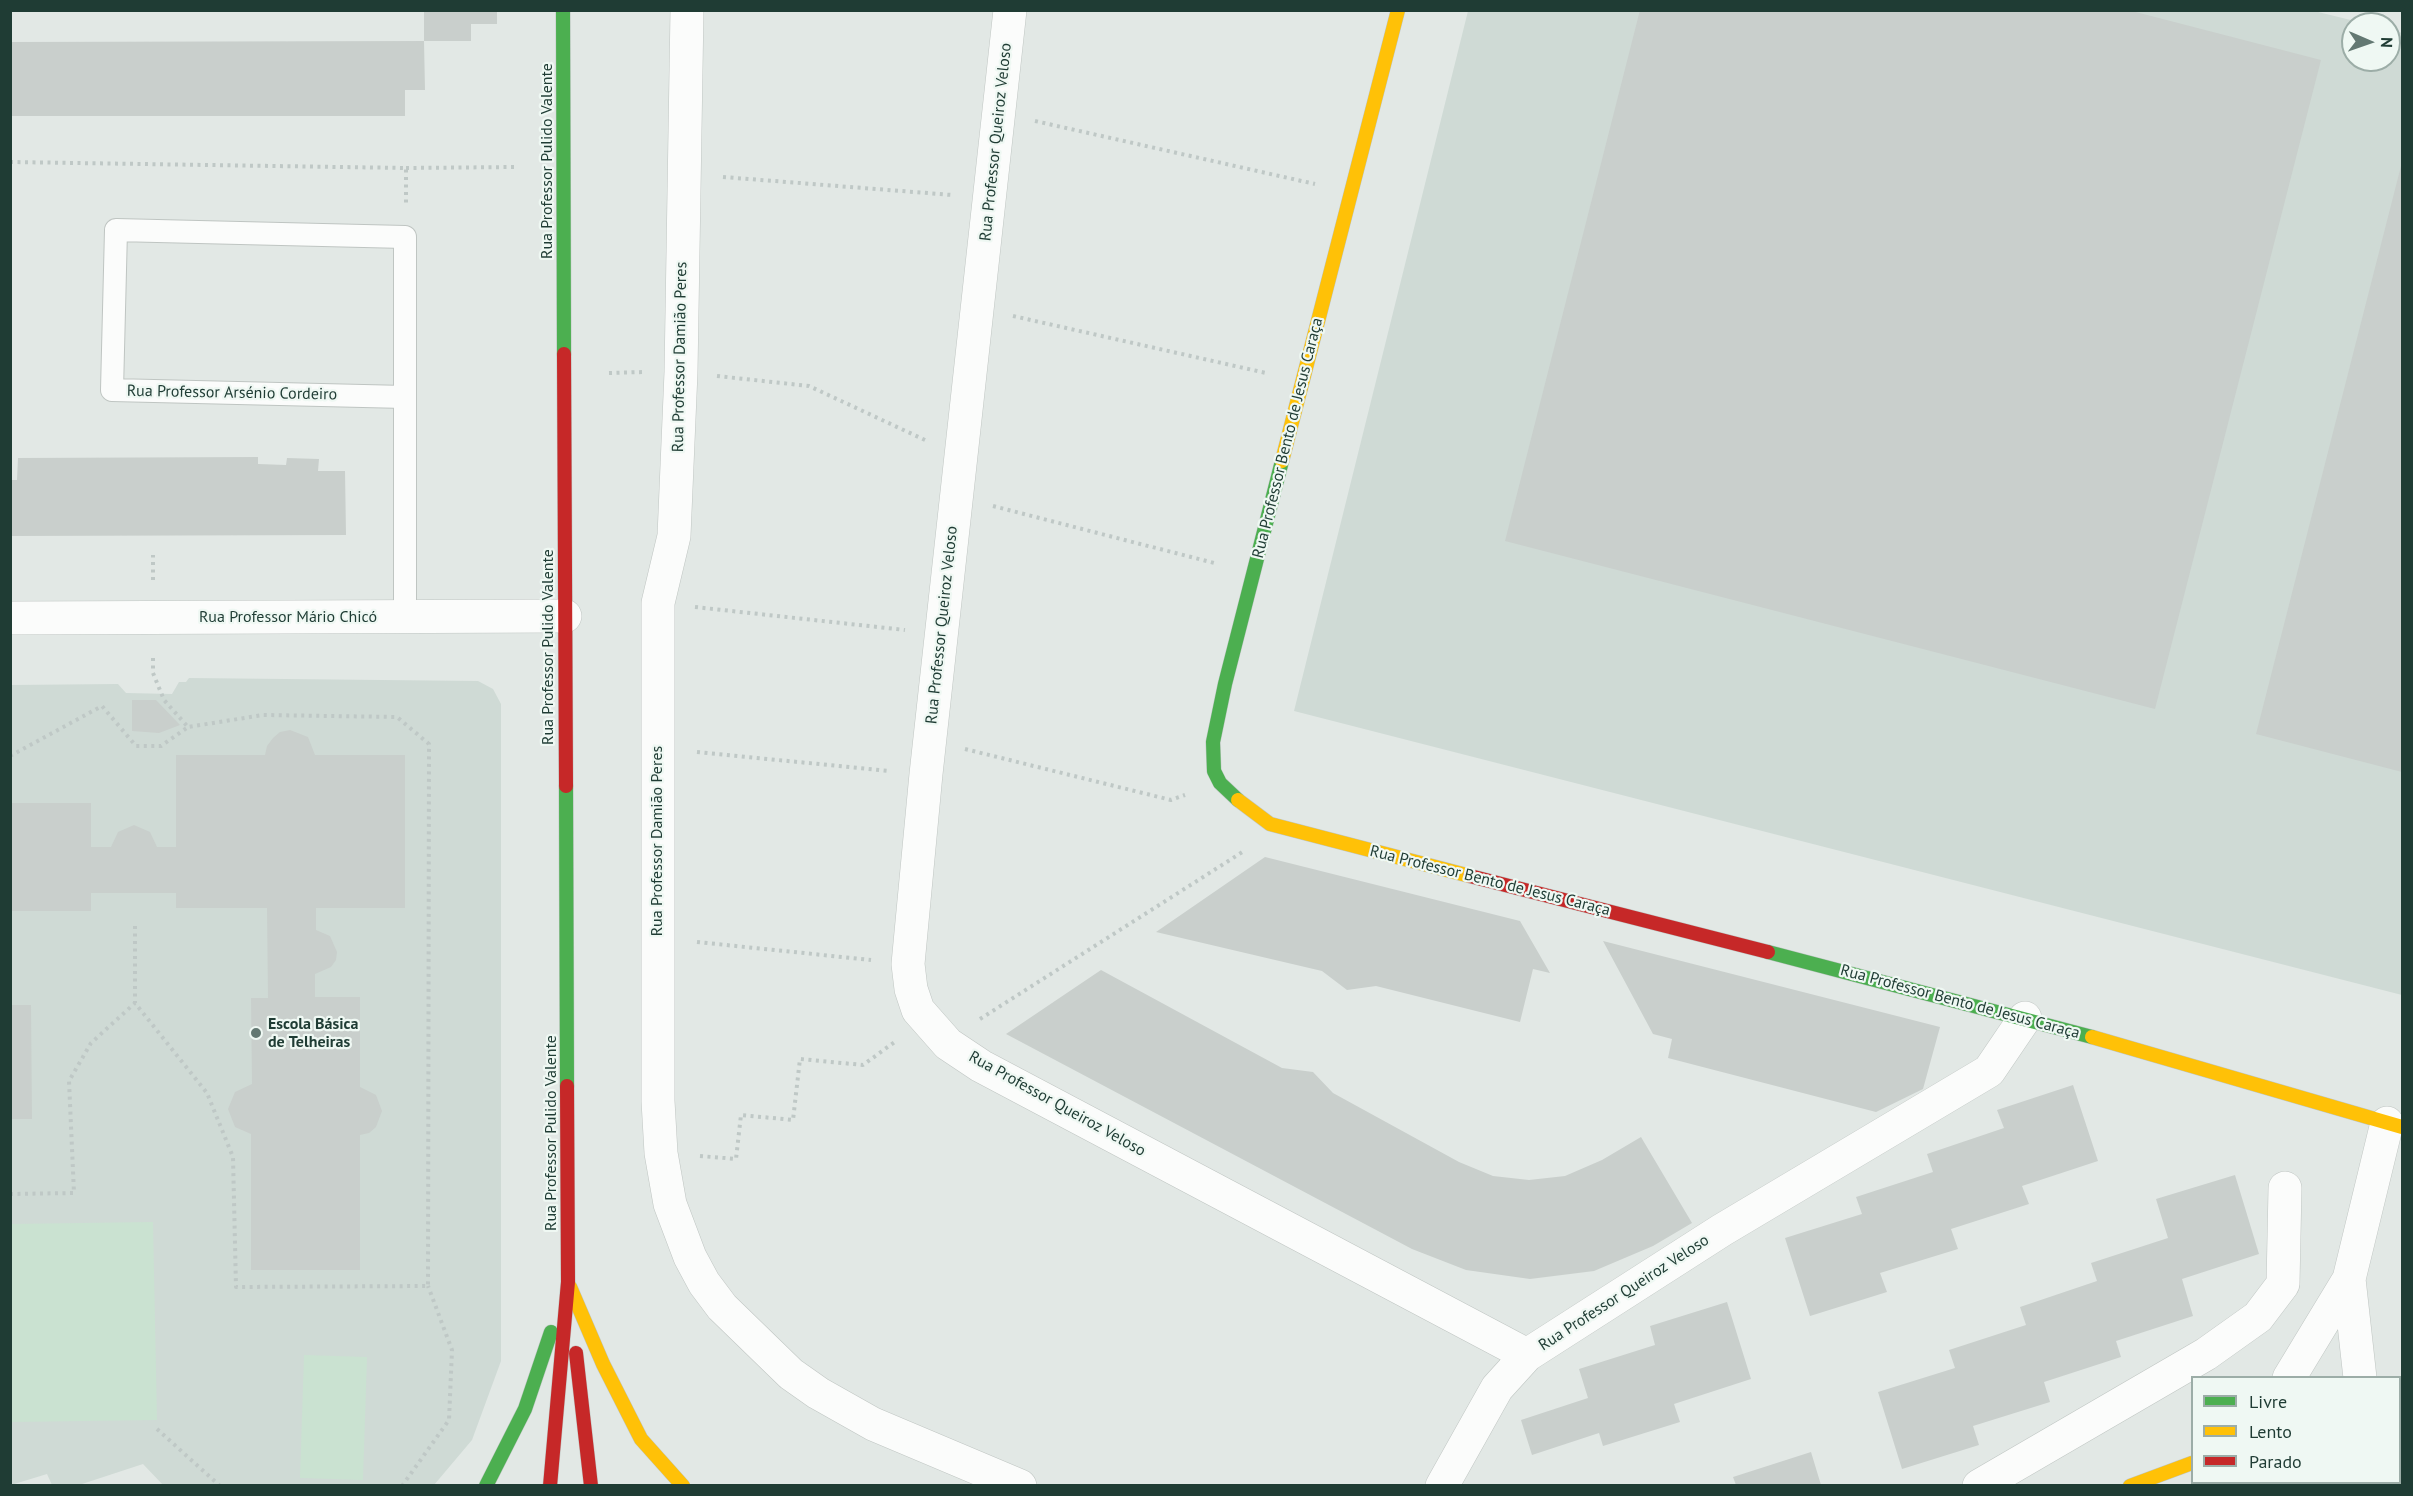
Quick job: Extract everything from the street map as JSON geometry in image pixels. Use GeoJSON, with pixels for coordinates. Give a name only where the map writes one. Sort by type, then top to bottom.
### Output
{"type":"FeatureCollection","features":[{"type":"Feature","properties":{"kind":"main road","name":"Rua Professor Pulido Valente"},"geometry":{"type":"LineString","coordinates":[[550,1485],[568,1282],[563,10]]}},
{"type":"Feature","properties":{"kind":"main road","name":"Rua Professor Bento de Jesus Caraça"},"geometry":{"type":"LineString","coordinates":[[1398,10],[1225,684],[1213,742],[1214,771],[1220,783],[1241,803],[1270,824],[2025,1018],[2395,1125]]}},
{"type":"Feature","properties":{"kind":"main road","name":"Rua Professor Pulido Valente"},"geometry":{"type":"LineString","coordinates":[[568,1282],[591,1485]]}},
{"type":"Feature","properties":{"kind":"main road"},"geometry":{"type":"LineString","coordinates":[[486,1485],[525,1409],[568,1282]]}},
{"type":"Feature","properties":{"kind":"main road"},"geometry":{"type":"LineString","coordinates":[[568,1282],[603,1364],[640,1438],[683,1485]]}},
{"type":"Feature","properties":{"kind":"main road"},"geometry":{"type":"LineString","coordinates":[[2130,1485],[2191,1464]]}},
{"type":"Feature","properties":{"kind":"street","name":"Rua Professor Damião Peres"},"geometry":{"type":"LineString","coordinates":[[687,10],[681,372],[674,536],[658,603],[656,748],[658,1101],[661,1153],[670,1204],[678,1229],[704,1283],[722,1307],[767,1353],[818,1393],[873,1424],[1020,1485]]}},
{"type":"Feature","properties":{"kind":"street","name":"Rua Professor Queiroz Veloso"},"geometry":{"type":"LineString","coordinates":[[1011,10],[960,456],[908,964],[911,989],[918,1010],[948,1044],[981,1066],[1527,1355],[1722,1230],[1989,1071],[2025,1018]]}},
{"type":"Feature","properties":{"kind":"street","name":"Rua Professor Mário Chicó"},"geometry":{"type":"LineString","coordinates":[[10,618],[565,616]]}},
{"type":"Feature","properties":{"kind":"street","name":"Rua Professor Bento de Jesus Caraça"},"geometry":{"type":"LineString","coordinates":[[2290,1376],[2349,1279],[2395,1125]]}},
{"type":"Feature","properties":{"kind":"street"},"geometry":{"type":"LineString","coordinates":[[1978,1485],[2206,1354],[2258,1317],[2283,1284],[2284,1188]]}},
{"type":"Feature","properties":{"kind":"street","name":"Rua Professor Bento de Jesus Caraça"},"geometry":{"type":"LineString","coordinates":[[2349,1279],[2360,1376]]}},
{"type":"Feature","properties":{"kind":"street"},"geometry":{"type":"LineString","coordinates":[[1442,1485],[1483,1409],[1509,1373],[1527,1355]]}},
{"type":"Feature","properties":{"kind":"lane","name":"Rua Professor Arsénio Cordeiro"},"geometry":{"type":"LineString","coordinates":[[405,237],[116,231],[112,390],[405,397]]}},
{"type":"Feature","properties":{"kind":"lane"},"geometry":{"type":"LineString","coordinates":[[405,237],[405,617]]}},
{"type":"Feature","properties":{"kind":"path"},"geometry":{"type":"LineString","coordinates":[[1027,119],[1327,187]]}},
{"type":"Feature","properties":{"kind":"path"},"geometry":{"type":"LineString","coordinates":[[10,162],[406,168],[516,167]]}},
{"type":"Feature","properties":{"kind":"path"},"geometry":{"type":"LineString","coordinates":[[405,237],[406,168]]}},
{"type":"Feature","properties":{"kind":"path"},"geometry":{"type":"LineString","coordinates":[[683,174],[991,199]]}},
{"type":"Feature","properties":{"kind":"path"},"geometry":{"type":"LineString","coordinates":[[1005,314],[1267,373]]}},
{"type":"Feature","properties":{"kind":"path"},"geometry":{"type":"LineString","coordinates":[[681,372],[809,386],[960,456]]}},
{"type":"Feature","properties":{"kind":"path"},"geometry":{"type":"LineString","coordinates":[[986,504],[1229,567]]}},
{"type":"Feature","properties":{"kind":"path"},"geometry":{"type":"LineString","coordinates":[[658,603],[942,634]]}},
{"type":"Feature","properties":{"kind":"path"},"geometry":{"type":"LineString","coordinates":[[164,700],[188,727]]}},
{"type":"Feature","properties":{"kind":"path"},"geometry":{"type":"LineString","coordinates":[[10,756],[102,706],[136,746],[161,746],[188,727],[263,715],[397,717],[429,744],[428,1286],[452,1350],[449,1420],[402,1485]]}},
{"type":"Feature","properties":{"kind":"path"},"geometry":{"type":"LineString","coordinates":[[959,747],[1172,800],[1188,793]]}},
{"type":"Feature","properties":{"kind":"path"},"geometry":{"type":"LineString","coordinates":[[656,748],[926,774]]}},
{"type":"Feature","properties":{"kind":"path"},"geometry":{"type":"LineString","coordinates":[[135,926],[135,1003],[207,1093],[233,1156],[236,1287],[428,1286]]}},
{"type":"Feature","properties":{"kind":"path"},"geometry":{"type":"LineString","coordinates":[[657,938],[908,964]]}},
{"type":"Feature","properties":{"kind":"path"},"geometry":{"type":"LineString","coordinates":[[10,1194],[74,1193],[69,1081],[91,1043],[135,1003]]}},
{"type":"Feature","properties":{"kind":"path"},"geometry":{"type":"LineString","coordinates":[[157,1429],[220,1485]]}},
{"type":"Feature","properties":{"kind":"shaded area"},"geometry":{"type":"Polygon","coordinates":[[[1468,11],[2314,11],[2341,18],[2341,72],[2401,72],[2402,33],[2402,995],[1294,711],[1468,11]]]}},
{"type":"Feature","properties":{"kind":"shaded area","name":"Escola Básica de Telheiras"},"geometry":{"type":"Polygon","coordinates":[[[189,678],[478,681],[493,689],[501,704],[501,1361],[472,1440],[434,1485],[163,1485],[143,1464],[79,1485],[52,1485],[47,1474],[11,1485],[11,685],[118,684],[126,693],[172,694],[179,682],[186,682],[189,678]]]}},
{"type":"Feature","properties":{"kind":"green space"},"geometry":{"type":"Polygon","coordinates":[[[153,1222],[157,1420],[11,1422],[11,1224],[153,1222]]]}},
{"type":"Feature","properties":{"kind":"green space"},"geometry":{"type":"Polygon","coordinates":[[[304,1355],[367,1357],[363,1480],[300,1478],[304,1355]]]}},
{"type":"Feature","properties":{"kind":"building"},"geometry":{"type":"Polygon","coordinates":[[[424,10],[497,10],[497,24],[471,24],[471,41],[424,41],[424,10]]]}},
{"type":"Feature","properties":{"kind":"building"},"geometry":{"type":"Polygon","coordinates":[[[1640,10],[2128,10],[2321,60],[2155,709],[1505,541],[1640,10]]]}},
{"type":"Feature","properties":{"kind":"building"},"geometry":{"type":"Polygon","coordinates":[[[424,41],[425,90],[405,90],[405,116],[10,116],[10,42],[424,41]]]}},
{"type":"Feature","properties":{"kind":"building"},"geometry":{"type":"Polygon","coordinates":[[[2402,162],[2402,772],[2256,734],[2402,162]]]}},
{"type":"Feature","properties":{"kind":"building"},"geometry":{"type":"Polygon","coordinates":[[[258,457],[258,464],[286,465],[287,458],[319,459],[318,471],[345,471],[346,535],[10,536],[10,480],[17,480],[18,458],[258,457]]]}},
{"type":"Feature","properties":{"kind":"building"},"geometry":{"type":"Polygon","coordinates":[[[132,700],[156,700],[180,725],[159,733],[132,731],[132,700]]]}},
{"type":"Feature","properties":{"kind":"building"},"geometry":{"type":"Polygon","coordinates":[[[290,730],[308,737],[315,755],[405,755],[405,908],[316,908],[316,930],[330,936],[337,952],[336,960],[331,967],[315,974],[315,997],[360,997],[360,1087],[376,1095],[382,1111],[376,1127],[369,1133],[360,1135],[360,1270],[251,1270],[251,1134],[235,1127],[228,1109],[235,1092],[252,1084],[251,998],[268,998],[267,908],[176,908],[176,893],[91,893],[91,911],[10,911],[10,803],[91,803],[91,847],[111,847],[118,832],[134,825],[150,832],[157,847],[176,847],[176,755],[265,755],[267,746],[273,738],[280,732],[290,730]]]}},
{"type":"Feature","properties":{"kind":"building"},"geometry":{"type":"Polygon","coordinates":[[[1265,857],[1520,921],[1550,973],[1533,969],[1520,1022],[1376,986],[1347,990],[1322,971],[1156,932],[1265,857]]]}},
{"type":"Feature","properties":{"kind":"building"},"geometry":{"type":"Polygon","coordinates":[[[1603,941],[1940,1027],[1923,1089],[1876,1112],[1668,1058],[1672,1039],[1653,1034],[1603,941]]]}},
{"type":"Feature","properties":{"kind":"building"},"geometry":{"type":"Polygon","coordinates":[[[1101,970],[1282,1068],[1313,1072],[1333,1093],[1459,1162],[1493,1176],[1529,1180],[1565,1176],[1602,1160],[1641,1137],[1692,1223],[1653,1246],[1594,1271],[1530,1279],[1466,1270],[1412,1249],[1006,1034],[1101,970]]]}},
{"type":"Feature","properties":{"kind":"building"},"geometry":{"type":"Polygon","coordinates":[[[10,1005],[31,1005],[32,1119],[10,1119],[10,1005]]]}},
{"type":"Feature","properties":{"kind":"building"},"geometry":{"type":"Polygon","coordinates":[[[2073,1085],[2098,1161],[2022,1186],[2029,1204],[1951,1229],[1958,1249],[1880,1273],[1887,1292],[1810,1316],[1785,1238],[1862,1214],[1856,1197],[1933,1172],[1927,1154],[2004,1128],[1997,1110],[2073,1085]]]}},
{"type":"Feature","properties":{"kind":"building"},"geometry":{"type":"Polygon","coordinates":[[[2235,1175],[2259,1254],[2182,1279],[2193,1316],[2116,1341],[2121,1357],[2044,1382],[2050,1402],[1973,1426],[1979,1445],[1902,1469],[1878,1392],[1955,1368],[1949,1350],[2026,1325],[2020,1307],[2097,1281],[2091,1263],[2168,1238],[2156,1199],[2235,1175]]]}},
{"type":"Feature","properties":{"kind":"building"},"geometry":{"type":"Polygon","coordinates":[[[1727,1302],[1751,1379],[1674,1404],[1680,1422],[1603,1446],[1599,1433],[1532,1455],[1521,1420],[1588,1398],[1579,1369],[1655,1345],[1650,1326],[1727,1302]]]}},
{"type":"Feature","properties":{"kind":"building"},"geometry":{"type":"Polygon","coordinates":[[[1811,1452],[1821,1485],[1736,1485],[1733,1477],[1811,1452]]]}},
{"type":"Feature","properties":{"kind":"traffic: fast"},"geometry":{"type":"LineString","coordinates":[[563,10],[564,354]]}},
{"type":"Feature","properties":{"kind":"traffic: fast"},"geometry":{"type":"LineString","coordinates":[[1238,800],[1220,783],[1214,771],[1213,742],[1225,684],[1282,461]]}},
{"type":"Feature","properties":{"kind":"traffic: fast"},"geometry":{"type":"LineString","coordinates":[[566,786],[567,1086]]}},
{"type":"Feature","properties":{"kind":"traffic: fast"},"geometry":{"type":"LineString","coordinates":[[1768,952],[2092,1037]]}},
{"type":"Feature","properties":{"kind":"traffic: fast"},"geometry":{"type":"LineString","coordinates":[[486,1486],[525,1409],[551,1332]]}},
{"type":"Feature","properties":{"kind":"traffic: slow"},"geometry":{"type":"LineString","coordinates":[[1282,461],[1398,10]]}},
{"type":"Feature","properties":{"kind":"traffic: slow"},"geometry":{"type":"LineString","coordinates":[[1238,800],[1270,824],[1470,876]]}},
{"type":"Feature","properties":{"kind":"traffic: slow"},"geometry":{"type":"LineString","coordinates":[[2092,1037],[2402,1127]]}},
{"type":"Feature","properties":{"kind":"traffic: slow"},"geometry":{"type":"LineString","coordinates":[[570,1287],[603,1364],[641,1439],[683,1486]]}},
{"type":"Feature","properties":{"kind":"traffic: slow"},"geometry":{"type":"LineString","coordinates":[[2130,1486],[2191,1463]]}},
{"type":"Feature","properties":{"kind":"traffic: jam"},"geometry":{"type":"LineString","coordinates":[[564,354],[566,786]]}},
{"type":"Feature","properties":{"kind":"traffic: jam"},"geometry":{"type":"LineString","coordinates":[[1470,876],[1768,952]]}},
{"type":"Feature","properties":{"kind":"traffic: jam"},"geometry":{"type":"LineString","coordinates":[[550,1486],[568,1282],[567,1086]]}},
{"type":"Feature","properties":{"kind":"traffic: jam"},"geometry":{"type":"LineString","coordinates":[[576,1353],[591,1486]]}},
{"type":"Feature","properties":{"kind":"place","name":"Escola Básica de Telheiras"},"geometry":{"type":"Point","coordinates":[256,1033]}}]}
